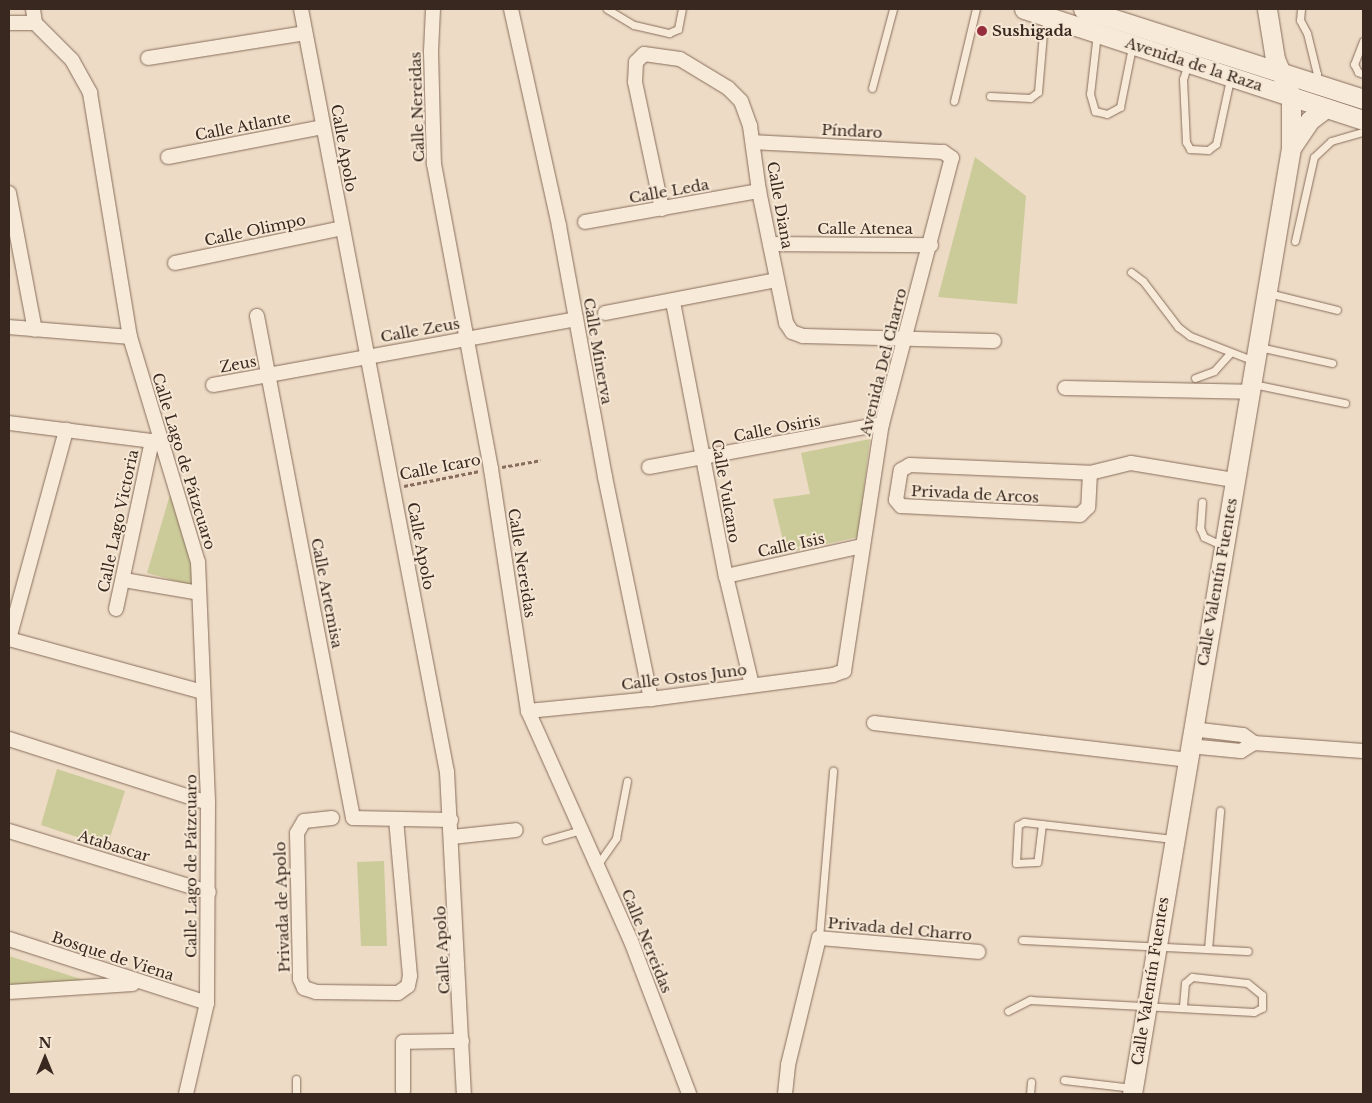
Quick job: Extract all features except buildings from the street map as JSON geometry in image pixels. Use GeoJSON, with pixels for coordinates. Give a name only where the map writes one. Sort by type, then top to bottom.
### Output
{"type":"FeatureCollection","features":[{"type":"Feature","properties":{"kind":"street","name":"Calle Apolo"},"geometry":{"type":"LineString","coordinates":[[301,9],[447,772],[452,837],[464,1094]]}},
{"type":"Feature","properties":{"kind":"street","name":"Calle Nereidas"},"geometry":{"type":"LineString","coordinates":[[433,9],[433,154],[491,469],[528,711],[542,749],[598,864],[689,1094]]}},
{"type":"Feature","properties":{"kind":"street","name":"Calle Minerva"},"geometry":{"type":"LineString","coordinates":[[511,9],[559,226],[605,478],[651,698]]}},
{"type":"Feature","properties":{"kind":"street","name":"Avenida de la Raza"},"geometry":{"type":"LineString","coordinates":[[1024,9],[1363,120]]}},
{"type":"Feature","properties":{"kind":"street","name":"Avenida de la Raza"},"geometry":{"type":"LineString","coordinates":[[1083,9],[1363,99]]}},
{"type":"Feature","properties":{"kind":"street","name":"Calle Valentín Fuentes"},"geometry":{"type":"LineString","coordinates":[[1132,1091],[1291,148],[1291,96],[1280,71],[1271,41],[1267,9]]}},
{"type":"Feature","properties":{"kind":"street"},"geometry":{"type":"LineString","coordinates":[[9,23],[34,16]]}},
{"type":"Feature","properties":{"kind":"street","name":"Calle Lago de Pátzcuaro"},"geometry":{"type":"LineString","coordinates":[[34,16],[72,60],[90,93],[130,337],[156,441],[195,546],[199,592],[208,803],[209,892],[207,1003],[186,1094]]}},
{"type":"Feature","properties":{"kind":"street"},"geometry":{"type":"LineString","coordinates":[[148,58],[305,32]]}},
{"type":"Feature","properties":{"kind":"street","name":"Calle Diana"},"geometry":{"type":"LineString","coordinates":[[662,209],[635,82],[636,62],[644,54],[671,56],[736,93],[747,114],[753,142],[759,191],[777,280],[786,323],[792,332],[803,336],[906,338]]}},
{"type":"Feature","properties":{"kind":"street"},"geometry":{"type":"LineString","coordinates":[[1291,148],[1310,120],[1326,108]]}},
{"type":"Feature","properties":{"kind":"street","name":"Calle Atlante"},"geometry":{"type":"LineString","coordinates":[[168,157],[323,126]]}},
{"type":"Feature","properties":{"kind":"street","name":"Píndaro"},"geometry":{"type":"LineString","coordinates":[[753,142],[949,154]]}},
{"type":"Feature","properties":{"kind":"street","name":"Avenida Del Charro"},"geometry":{"type":"LineString","coordinates":[[844,671],[882,424],[952,166],[949,154]]}},
{"type":"Feature","properties":{"kind":"street","name":"Calle Leda"},"geometry":{"type":"LineString","coordinates":[[585,222],[759,191]]}},
{"type":"Feature","properties":{"kind":"street"},"geometry":{"type":"LineString","coordinates":[[9,193],[35,330]]}},
{"type":"Feature","properties":{"kind":"street","name":"Calle Olimpo"},"geometry":{"type":"LineString","coordinates":[[174,263],[342,228]]}},
{"type":"Feature","properties":{"kind":"street","name":"Calle Atenea"},"geometry":{"type":"LineString","coordinates":[[770,244],[931,245]]}},
{"type":"Feature","properties":{"kind":"street"},"geometry":{"type":"LineString","coordinates":[[605,313],[673,302],[777,280]]}},
{"type":"Feature","properties":{"kind":"street","name":"Calle Vulcano"},"geometry":{"type":"LineString","coordinates":[[673,302],[726,576],[752,685]]}},
{"type":"Feature","properties":{"kind":"street","name":"Calle Artemisa"},"geometry":{"type":"LineString","coordinates":[[257,316],[270,374],[353,818],[396,820]]}},
{"type":"Feature","properties":{"kind":"street","name":"Calle Zeus"},"geometry":{"type":"LineString","coordinates":[[270,374],[576,319]]}},
{"type":"Feature","properties":{"kind":"street"},"geometry":{"type":"LineString","coordinates":[[9,327],[130,337]]}},
{"type":"Feature","properties":{"kind":"street"},"geometry":{"type":"LineString","coordinates":[[906,338],[994,341]]}},
{"type":"Feature","properties":{"kind":"street","name":"Zeus"},"geometry":{"type":"LineString","coordinates":[[213,385],[270,374]]}},
{"type":"Feature","properties":{"kind":"street"},"geometry":{"type":"LineString","coordinates":[[1065,388],[1250,388]]}},
{"type":"Feature","properties":{"kind":"street"},"geometry":{"type":"LineString","coordinates":[[9,423],[156,441]]}},
{"type":"Feature","properties":{"kind":"street","name":"Calle Osiris"},"geometry":{"type":"LineString","coordinates":[[649,467],[882,424]]}},
{"type":"Feature","properties":{"kind":"street"},"geometry":{"type":"LineString","coordinates":[[66,430],[9,639],[203,692]]}},
{"type":"Feature","properties":{"kind":"street","name":"Calle Lago Victoria"},"geometry":{"type":"LineString","coordinates":[[116,609],[156,441]]}},
{"type":"Feature","properties":{"kind":"street","name":"Privada de Arcos"},"geometry":{"type":"LineString","coordinates":[[1090,473],[1088,507],[1080,515],[900,506],[896,500],[902,470],[910,465],[1090,473],[1131,463],[1234,480]]}},
{"type":"Feature","properties":{"kind":"street","name":"Calle Isis"},"geometry":{"type":"LineString","coordinates":[[726,576],[863,546]]}},
{"type":"Feature","properties":{"kind":"street"},"geometry":{"type":"LineString","coordinates":[[124,580],[199,592]]}},
{"type":"Feature","properties":{"kind":"street","name":"Calle Ostos Juno"},"geometry":{"type":"LineString","coordinates":[[528,711],[651,698],[833,675],[844,671]]}},
{"type":"Feature","properties":{"kind":"street"},"geometry":{"type":"LineString","coordinates":[[874,723],[1190,745],[1243,735],[1254,744],[1363,750]]}},
{"type":"Feature","properties":{"kind":"street"},"geometry":{"type":"LineString","coordinates":[[9,739],[208,803]]}},
{"type":"Feature","properties":{"kind":"street","name":"Privada de Apolo"},"geometry":{"type":"LineString","coordinates":[[332,818],[304,820],[297,833],[300,979],[304,988],[316,992],[398,993],[408,986],[410,976],[396,820]]}},
{"type":"Feature","properties":{"kind":"street"},"geometry":{"type":"LineString","coordinates":[[396,820],[451,820]]}},
{"type":"Feature","properties":{"kind":"street"},"geometry":{"type":"LineString","coordinates":[[452,837],[516,830]]}},
{"type":"Feature","properties":{"kind":"street","name":"Atabascar"},"geometry":{"type":"LineString","coordinates":[[9,831],[209,892]]}},
{"type":"Feature","properties":{"kind":"street"},"geometry":{"type":"LineString","coordinates":[[785,1094],[788,1065],[819,938]]}},
{"type":"Feature","properties":{"kind":"street","name":"Privada del Charro"},"geometry":{"type":"LineString","coordinates":[[819,938],[978,952]]}},
{"type":"Feature","properties":{"kind":"street","name":"Bosque de Viena"},"geometry":{"type":"LineString","coordinates":[[9,939],[207,1003]]}},
{"type":"Feature","properties":{"kind":"street"},"geometry":{"type":"LineString","coordinates":[[9,992],[141,983]]}},
{"type":"Feature","properties":{"kind":"street"},"geometry":{"type":"LineString","coordinates":[[403,1091],[403,1042],[462,1041]]}},
{"type":"Feature","properties":{"kind":"lane"},"geometry":{"type":"LineString","coordinates":[[607,9],[634,25],[669,33],[678,29],[682,9]]}},
{"type":"Feature","properties":{"kind":"lane"},"geometry":{"type":"LineString","coordinates":[[872,88],[893,9]]}},
{"type":"Feature","properties":{"kind":"lane"},"geometry":{"type":"LineString","coordinates":[[954,101],[976,9]]}},
{"type":"Feature","properties":{"kind":"lane"},"geometry":{"type":"LineString","coordinates":[[1301,9],[1300,20],[1307,33],[1317,74],[1314,83]]}},
{"type":"Feature","properties":{"kind":"lane"},"geometry":{"type":"LineString","coordinates":[[990,96],[1030,98],[1038,92],[1043,34],[1049,17]]}},
{"type":"Feature","properties":{"kind":"lane"},"geometry":{"type":"LineString","coordinates":[[1097,32],[1090,94],[1092,107],[1101,113],[1116,111],[1122,102],[1132,44]]}},
{"type":"Feature","properties":{"kind":"lane"},"geometry":{"type":"LineString","coordinates":[[1363,41],[1354,64],[1358,72],[1363,74]]}},
{"type":"Feature","properties":{"kind":"lane"},"geometry":{"type":"LineString","coordinates":[[1188,62],[1183,79],[1186,142],[1190,149],[1208,150],[1216,144],[1231,76]]}},
{"type":"Feature","properties":{"kind":"lane"},"geometry":{"type":"LineString","coordinates":[[1296,241],[1314,157],[1331,141],[1363,132]]}},
{"type":"Feature","properties":{"kind":"lane"},"geometry":{"type":"LineString","coordinates":[[1131,272],[1153,292],[1178,327],[1201,342],[1231,352],[1255,353],[1332,363]]}},
{"type":"Feature","properties":{"kind":"lane"},"geometry":{"type":"LineString","coordinates":[[1266,292],[1337,310]]}},
{"type":"Feature","properties":{"kind":"lane"},"geometry":{"type":"LineString","coordinates":[[1195,378],[1214,371],[1231,352]]}},
{"type":"Feature","properties":{"kind":"lane"},"geometry":{"type":"LineString","coordinates":[[1250,388],[1344,403]]}},
{"type":"Feature","properties":{"kind":"lane"},"geometry":{"type":"LineString","coordinates":[[1202,502],[1200,528],[1204,537],[1223,546]]}},
{"type":"Feature","properties":{"kind":"lane"},"geometry":{"type":"LineString","coordinates":[[819,938],[833,771]]}},
{"type":"Feature","properties":{"kind":"lane"},"geometry":{"type":"LineString","coordinates":[[598,864],[616,838],[627,781]]}},
{"type":"Feature","properties":{"kind":"lane"},"geometry":{"type":"LineString","coordinates":[[1208,948],[1220,811]]}},
{"type":"Feature","properties":{"kind":"lane"},"geometry":{"type":"LineString","coordinates":[[1042,824],[1037,862],[1016,863],[1018,825],[1024,822],[1042,824],[1173,839]]}},
{"type":"Feature","properties":{"kind":"lane"},"geometry":{"type":"LineString","coordinates":[[546,840],[583,830]]}},
{"type":"Feature","properties":{"kind":"lane"},"geometry":{"type":"LineString","coordinates":[[1022,940],[1248,951]]}},
{"type":"Feature","properties":{"kind":"lane"},"geometry":{"type":"LineString","coordinates":[[1008,1011],[1030,1000],[1254,1012],[1262,1008],[1262,994],[1247,983],[1192,978],[1185,983],[1183,1007]]}},
{"type":"Feature","properties":{"kind":"lane"},"geometry":{"type":"LineString","coordinates":[[296,1079],[296,1094]]}},
{"type":"Feature","properties":{"kind":"lane"},"geometry":{"type":"LineString","coordinates":[[1064,1080],[1132,1091]]}},
{"type":"Feature","properties":{"kind":"lane"},"geometry":{"type":"LineString","coordinates":[[1030,1094],[1031,1082]]}},
{"type":"Feature","properties":{"kind":"path","name":"Calle Icaro"},"geometry":{"type":"LineString","coordinates":[[393,488],[540,460]]}},
{"type":"Feature","properties":{"kind":"shaded area"},"geometry":{"type":"Polygon","coordinates":[[[975,157],[1026,196],[1017,304],[938,297],[975,157]]]}},
{"type":"Feature","properties":{"kind":"shaded area"},"geometry":{"type":"Polygon","coordinates":[[[870,439],[858,537],[786,553],[773,499],[810,494],[801,453],[870,439]]]}},
{"type":"Feature","properties":{"kind":"shaded area"},"geometry":{"type":"Polygon","coordinates":[[[172,488],[193,553],[194,586],[147,573],[172,488]]]}},
{"type":"Feature","properties":{"kind":"shaded area"},"geometry":{"type":"Polygon","coordinates":[[[57,769],[125,791],[107,847],[41,825],[57,769]]]}},
{"type":"Feature","properties":{"kind":"shaded area"},"geometry":{"type":"Polygon","coordinates":[[[384,861],[387,946],[361,946],[357,862],[384,861]]]}},
{"type":"Feature","properties":{"kind":"shaded area"},"geometry":{"type":"Polygon","coordinates":[[[9,956],[93,983],[9,987],[9,956]]]}},
{"type":"Feature","properties":{"kind":"place","name":"Sushigada"},"geometry":{"type":"Point","coordinates":[982,31]}}]}
